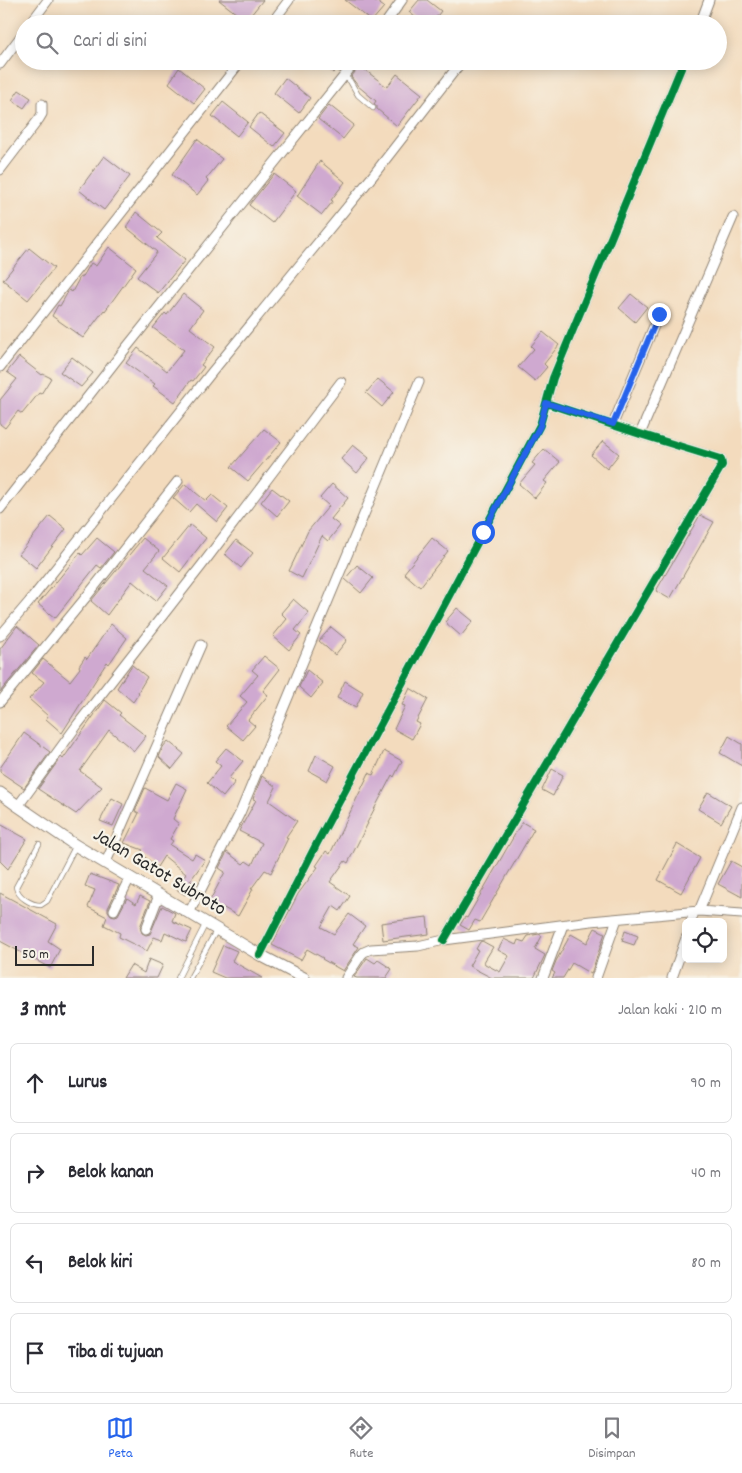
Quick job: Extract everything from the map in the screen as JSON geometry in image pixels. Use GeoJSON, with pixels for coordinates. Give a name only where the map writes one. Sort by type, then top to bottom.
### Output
{"type":"FeatureCollection","features":[{"type":"Feature","properties":{"kind":"street"},"geometry":{"type":"LineString","coordinates":[[37,15],[48,0]]}},
{"type":"Feature","properties":{"kind":"street"},"geometry":{"type":"LineString","coordinates":[[278,15],[289,0]]}},
{"type":"Feature","properties":{"kind":"street"},"geometry":{"type":"LineString","coordinates":[[391,15],[402,0]]}},
{"type":"Feature","properties":{"kind":"street"},"geometry":{"type":"LineString","coordinates":[[703,15],[709,0]]}},
{"type":"Feature","properties":{"kind":"street"},"geometry":{"type":"LineString","coordinates":[[0,64],[15,44]]}},
{"type":"Feature","properties":{"kind":"street"},"geometry":{"type":"LineString","coordinates":[[0,367],[234,70]]}},
{"type":"Feature","properties":{"kind":"street"},"geometry":{"type":"LineString","coordinates":[[0,509],[126,348],[349,70]]}},
{"type":"Feature","properties":{"kind":"street"},"geometry":{"type":"LineString","coordinates":[[0,636],[206,379],[371,178],[455,70]]}},
{"type":"Feature","properties":{"kind":"street"},"geometry":{"type":"LineString","coordinates":[[260,956],[317,842],[543,419],[549,391],[556,371],[680,70]]}},
{"type":"Feature","properties":{"kind":"street"},"geometry":{"type":"LineString","coordinates":[[0,170],[39,119],[42,114],[42,104]]}},
{"type":"Feature","properties":{"kind":"street"},"geometry":{"type":"LineString","coordinates":[[640,434],[733,216]]}},
{"type":"Feature","properties":{"kind":"street"},"geometry":{"type":"LineString","coordinates":[[613,424],[659,314]]}},
{"type":"Feature","properties":{"kind":"street"},"geometry":{"type":"LineString","coordinates":[[18,806],[78,724],[342,382]]}},
{"type":"Feature","properties":{"kind":"street"},"geometry":{"type":"LineString","coordinates":[[189,913],[240,813],[418,382]]}},
{"type":"Feature","properties":{"kind":"street"},"geometry":{"type":"LineString","coordinates":[[444,940],[722,465],[721,459],[546,403]]}},
{"type":"Feature","properties":{"kind":"street"},"geometry":{"type":"LineString","coordinates":[[0,702],[178,481]]}},
{"type":"Feature","properties":{"kind":"street"},"geometry":{"type":"LineString","coordinates":[[106,862],[201,645]]}},
{"type":"Feature","properties":{"kind":"street","name":"Jalan Gatot Subroto"},"geometry":{"type":"LineString","coordinates":[[0,793],[75,845],[260,956],[304,978]]}},
{"type":"Feature","properties":{"kind":"street"},"geometry":{"type":"LineString","coordinates":[[693,918],[742,807]]}},
{"type":"Feature","properties":{"kind":"street"},"geometry":{"type":"LineString","coordinates":[[114,910],[130,877]]}},
{"type":"Feature","properties":{"kind":"street"},"geometry":{"type":"LineString","coordinates":[[146,930],[160,895]]}},
{"type":"Feature","properties":{"kind":"street"},"geometry":{"type":"LineString","coordinates":[[346,978],[361,954],[366,950],[418,946],[444,940],[563,925],[697,911],[742,914]]}},
{"type":"Feature","properties":{"kind":"street"},"geometry":{"type":"LineString","coordinates":[[596,978],[617,919]]}},
{"type":"Feature","properties":{"kind":"street"},"geometry":{"type":"LineString","coordinates":[[543,978],[563,925]]}},
{"type":"Feature","properties":{"kind":"street"},"geometry":{"type":"LineString","coordinates":[[672,978],[682,949]]}},
{"type":"Feature","properties":{"kind":"lane"},"geometry":{"type":"LineString","coordinates":[[344,76],[353,85],[358,95],[374,108]]}},
{"type":"Feature","properties":{"kind":"lane"},"geometry":{"type":"LineString","coordinates":[[39,844],[16,887],[19,896],[36,905],[41,905],[47,901],[75,845]]}},
{"type":"Feature","properties":{"kind":"lane"},"geometry":{"type":"LineString","coordinates":[[178,978],[206,924]]}},
{"type":"Feature","properties":{"kind":"lane"},"geometry":{"type":"LineString","coordinates":[[190,978],[217,930]]}},
{"type":"Feature","properties":{"kind":"building"},"geometry":{"type":"Polygon","coordinates":[[[219,0],[263,0],[251,15],[238,15],[219,0]]]}},
{"type":"Feature","properties":{"kind":"building"},"geometry":{"type":"Polygon","coordinates":[[[345,0],[374,0],[384,7],[377,15],[364,15],[345,0]]]}},
{"type":"Feature","properties":{"kind":"building"},"geometry":{"type":"Polygon","coordinates":[[[419,0],[427,0],[441,11],[438,15],[412,15],[409,12],[419,0]]]}},
{"type":"Feature","properties":{"kind":"building"},"geometry":{"type":"Polygon","coordinates":[[[178,70],[181,70],[205,89],[194,103],[169,83],[178,70]]]}},
{"type":"Feature","properties":{"kind":"building"},"geometry":{"type":"Polygon","coordinates":[[[357,70],[365,70],[387,87],[397,74],[422,94],[397,126],[377,109],[377,106],[374,104],[376,101],[358,86],[351,77],[357,70]]]}},
{"type":"Feature","properties":{"kind":"building"},"geometry":{"type":"Polygon","coordinates":[[[285,78],[310,98],[299,113],[274,93],[285,78]]]}},
{"type":"Feature","properties":{"kind":"building"},"geometry":{"type":"Polygon","coordinates":[[[19,90],[31,98],[24,108],[12,100],[19,90]]]}},
{"type":"Feature","properties":{"kind":"building"},"geometry":{"type":"Polygon","coordinates":[[[223,102],[248,122],[237,136],[212,116],[223,102]]]}},
{"type":"Feature","properties":{"kind":"building"},"geometry":{"type":"Polygon","coordinates":[[[329,105],[354,125],[343,139],[318,119],[329,105]]]}},
{"type":"Feature","properties":{"kind":"building"},"geometry":{"type":"Polygon","coordinates":[[[259,113],[285,133],[274,147],[249,127],[259,113]]]}},
{"type":"Feature","properties":{"kind":"building"},"geometry":{"type":"Polygon","coordinates":[[[197,139],[222,159],[206,179],[208,181],[197,195],[172,175],[197,139]]]}},
{"type":"Feature","properties":{"kind":"building"},"geometry":{"type":"Polygon","coordinates":[[[104,156],[130,176],[104,210],[79,190],[104,156]]]}},
{"type":"Feature","properties":{"kind":"building"},"geometry":{"type":"Polygon","coordinates":[[[320,161],[345,182],[322,215],[297,196],[320,161]]]}},
{"type":"Feature","properties":{"kind":"building"},"geometry":{"type":"Polygon","coordinates":[[[274,174],[296,191],[272,223],[249,205],[274,174]]]}},
{"type":"Feature","properties":{"kind":"building"},"geometry":{"type":"Polygon","coordinates":[[[136,212],[162,233],[157,238],[185,260],[158,293],[137,277],[157,252],[126,227],[136,212]]]}},
{"type":"Feature","properties":{"kind":"building"},"geometry":{"type":"Polygon","coordinates":[[[109,247],[136,268],[83,338],[52,316],[69,290],[72,292],[80,277],[82,278],[91,263],[96,266],[109,247]]]}},
{"type":"Feature","properties":{"kind":"building"},"geometry":{"type":"Polygon","coordinates":[[[29,248],[54,268],[28,300],[3,280],[29,248]]]}},
{"type":"Feature","properties":{"kind":"building"},"geometry":{"type":"Polygon","coordinates":[[[183,294],[203,310],[190,328],[215,347],[201,365],[204,367],[193,381],[191,380],[175,402],[153,386],[155,384],[126,363],[138,348],[167,371],[184,350],[153,328],[165,313],[167,315],[183,294]]]}},
{"type":"Feature","properties":{"kind":"building"},"geometry":{"type":"Polygon","coordinates":[[[631,294],[647,307],[635,322],[619,308],[631,294]]]}},
{"type":"Feature","properties":{"kind":"building"},"geometry":{"type":"Polygon","coordinates":[[[543,332],[559,345],[544,364],[547,367],[535,381],[518,367],[534,349],[531,346],[543,332]]]}},
{"type":"Feature","properties":{"kind":"building"},"geometry":{"type":"Polygon","coordinates":[[[19,357],[42,375],[51,378],[41,394],[39,393],[22,414],[18,411],[5,428],[0,424],[0,400],[17,379],[7,372],[19,357]]]}},
{"type":"Feature","properties":{"kind":"building"},"geometry":{"type":"Polygon","coordinates":[[[72,357],[93,373],[81,387],[60,372],[72,357]]]}},
{"type":"Feature","properties":{"kind":"building"},"geometry":{"type":"Polygon","coordinates":[[[378,379],[394,392],[382,407],[366,393],[378,379]]]}},
{"type":"Feature","properties":{"kind":"building"},"geometry":{"type":"Polygon","coordinates":[[[264,429],[281,442],[248,481],[231,467],[264,429]]]}},
{"type":"Feature","properties":{"kind":"building"},"geometry":{"type":"Polygon","coordinates":[[[603,441],[619,454],[607,469],[591,455],[603,441]]]}},
{"type":"Feature","properties":{"kind":"building"},"geometry":{"type":"Polygon","coordinates":[[[353,445],[369,458],[357,473],[341,459],[353,445]]]}},
{"type":"Feature","properties":{"kind":"building"},"geometry":{"type":"Polygon","coordinates":[[[544,449],[560,462],[544,481],[547,483],[535,498],[519,484],[535,465],[532,463],[544,449]]]}},
{"type":"Feature","properties":{"kind":"building"},"geometry":{"type":"Polygon","coordinates":[[[185,484],[206,501],[212,495],[228,508],[217,522],[196,504],[189,512],[173,498],[185,484]]]}},
{"type":"Feature","properties":{"kind":"building"},"geometry":{"type":"Polygon","coordinates":[[[332,484],[348,498],[331,519],[340,526],[328,541],[322,536],[302,578],[289,571],[308,531],[329,506],[320,498],[332,484]]]}},
{"type":"Feature","properties":{"kind":"building"},"geometry":{"type":"Polygon","coordinates":[[[272,488],[289,501],[277,516],[261,502],[272,488]]]}},
{"type":"Feature","properties":{"kind":"building"},"geometry":{"type":"Polygon","coordinates":[[[700,515],[714,522],[670,599],[656,591],[700,515]]]}},
{"type":"Feature","properties":{"kind":"building"},"geometry":{"type":"Polygon","coordinates":[[[50,516],[66,529],[36,568],[19,554],[50,516]]]}},
{"type":"Feature","properties":{"kind":"building"},"geometry":{"type":"Polygon","coordinates":[[[190,525],[206,538],[180,572],[163,558],[190,525]]]}},
{"type":"Feature","properties":{"kind":"building"},"geometry":{"type":"Polygon","coordinates":[[[97,538],[114,552],[101,568],[97,565],[55,618],[38,604],[80,553],[82,555],[97,538]]]}},
{"type":"Feature","properties":{"kind":"building"},"geometry":{"type":"Polygon","coordinates":[[[143,538],[159,551],[145,568],[168,586],[156,601],[132,581],[107,615],[91,601],[143,538]]]}},
{"type":"Feature","properties":{"kind":"building"},"geometry":{"type":"Polygon","coordinates":[[[432,538],[448,551],[420,587],[404,573],[432,538]]]}},
{"type":"Feature","properties":{"kind":"building"},"geometry":{"type":"Polygon","coordinates":[[[236,540],[253,553],[241,568],[225,554],[236,540]]]}},
{"type":"Feature","properties":{"kind":"building"},"geometry":{"type":"Polygon","coordinates":[[[357,565],[373,578],[361,593],[345,579],[357,565]]]}},
{"type":"Feature","properties":{"kind":"building"},"geometry":{"type":"Polygon","coordinates":[[[293,599],[309,613],[295,630],[301,635],[289,650],[273,636],[287,619],[281,613],[293,599]]]}},
{"type":"Feature","properties":{"kind":"building"},"geometry":{"type":"Polygon","coordinates":[[[457,608],[473,621],[461,636],[445,622],[457,608]]]}},
{"type":"Feature","properties":{"kind":"building"},"geometry":{"type":"Polygon","coordinates":[[[111,624],[127,638],[109,664],[107,662],[62,733],[46,719],[48,716],[29,699],[44,682],[32,673],[43,659],[70,681],[80,668],[79,666],[85,657],[87,659],[111,624]]]}},
{"type":"Feature","properties":{"kind":"building"},"geometry":{"type":"Polygon","coordinates":[[[17,626],[39,645],[0,692],[0,649],[17,626]]]}},
{"type":"Feature","properties":{"kind":"building"},"geometry":{"type":"Polygon","coordinates":[[[331,627],[347,640],[335,655],[319,641],[331,627]]]}},
{"type":"Feature","properties":{"kind":"building"},"geometry":{"type":"Polygon","coordinates":[[[264,656],[280,669],[263,691],[268,695],[248,720],[255,726],[243,740],[226,726],[247,702],[240,696],[258,675],[252,670],[264,656]]]}},
{"type":"Feature","properties":{"kind":"building"},"geometry":{"type":"Polygon","coordinates":[[[132,665],[147,677],[133,702],[117,688],[132,665]]]}},
{"type":"Feature","properties":{"kind":"building"},"geometry":{"type":"Polygon","coordinates":[[[307,670],[323,683],[311,698],[299,687],[307,670]]]}},
{"type":"Feature","properties":{"kind":"building"},"geometry":{"type":"Polygon","coordinates":[[[345,681],[363,692],[356,707],[337,698],[345,681]]]}},
{"type":"Feature","properties":{"kind":"building"},"geometry":{"type":"Polygon","coordinates":[[[410,688],[428,699],[416,722],[420,724],[412,739],[394,729],[405,706],[402,705],[410,688]]]}},
{"type":"Feature","properties":{"kind":"building"},"geometry":{"type":"Polygon","coordinates":[[[105,700],[121,713],[119,715],[146,736],[134,751],[109,730],[80,771],[102,787],[76,814],[38,789],[61,757],[63,759],[105,700]]]}},
{"type":"Feature","properties":{"kind":"building"},"geometry":{"type":"Polygon","coordinates":[[[24,733],[50,752],[24,788],[0,772],[0,768],[24,733]]]}},
{"type":"Feature","properties":{"kind":"building"},"geometry":{"type":"Polygon","coordinates":[[[729,736],[742,744],[742,766],[720,753],[729,736]]]}},
{"type":"Feature","properties":{"kind":"building"},"geometry":{"type":"Polygon","coordinates":[[[168,741],[184,754],[172,769],[159,757],[168,741]]]}},
{"type":"Feature","properties":{"kind":"building"},"geometry":{"type":"Polygon","coordinates":[[[226,748],[243,761],[229,778],[235,782],[223,797],[207,783],[221,766],[215,761],[226,748]]]}},
{"type":"Feature","properties":{"kind":"building"},"geometry":{"type":"Polygon","coordinates":[[[384,751],[402,761],[394,777],[392,775],[348,863],[345,861],[330,882],[350,896],[340,911],[333,906],[321,927],[334,934],[349,914],[365,926],[353,944],[359,947],[343,971],[307,949],[301,960],[272,945],[298,894],[318,867],[316,866],[326,851],[330,854],[369,773],[373,775],[384,751]]]}},
{"type":"Feature","properties":{"kind":"building"},"geometry":{"type":"Polygon","coordinates":[[[316,755],[335,766],[327,781],[309,771],[316,755]]]}},
{"type":"Feature","properties":{"kind":"building"},"geometry":{"type":"Polygon","coordinates":[[[552,769],[563,775],[553,796],[542,790],[552,769]]]}},
{"type":"Feature","properties":{"kind":"building"},"geometry":{"type":"Polygon","coordinates":[[[262,776],[276,787],[269,801],[297,821],[286,837],[288,838],[271,873],[265,870],[251,889],[253,889],[238,916],[222,907],[220,911],[208,904],[225,872],[219,868],[227,852],[243,864],[246,861],[252,865],[262,843],[239,831],[256,800],[253,799],[262,776]]]}},
{"type":"Feature","properties":{"kind":"building"},"geometry":{"type":"Polygon","coordinates":[[[176,783],[187,789],[173,819],[179,824],[170,839],[173,841],[170,845],[192,859],[195,854],[205,860],[190,881],[194,883],[185,895],[176,889],[186,874],[164,856],[157,867],[140,853],[143,850],[124,843],[139,813],[135,811],[145,788],[167,800],[176,783]]]}},
{"type":"Feature","properties":{"kind":"building"},"geometry":{"type":"Polygon","coordinates":[[[708,792],[731,806],[721,823],[698,809],[708,792]]]}},
{"type":"Feature","properties":{"kind":"building"},"geometry":{"type":"Polygon","coordinates":[[[112,798],[123,804],[113,826],[100,821],[112,798]]]}},
{"type":"Feature","properties":{"kind":"building"},"geometry":{"type":"Polygon","coordinates":[[[522,822],[534,829],[480,922],[475,920],[469,930],[460,925],[465,917],[467,918],[522,822]]]}},
{"type":"Feature","properties":{"kind":"building"},"geometry":{"type":"Polygon","coordinates":[[[0,824],[27,839],[8,869],[0,861],[0,824]]]}},
{"type":"Feature","properties":{"kind":"building"},"geometry":{"type":"Polygon","coordinates":[[[677,844],[700,858],[681,893],[658,880],[677,844]]]}},
{"type":"Feature","properties":{"kind":"building"},"geometry":{"type":"Polygon","coordinates":[[[731,861],[742,867],[742,897],[718,884],[731,861]]]}},
{"type":"Feature","properties":{"kind":"building"},"geometry":{"type":"Polygon","coordinates":[[[90,874],[119,885],[108,908],[111,915],[118,915],[127,898],[136,904],[140,896],[150,901],[140,927],[142,933],[150,934],[162,906],[175,913],[172,921],[192,930],[186,942],[165,932],[162,940],[154,937],[147,951],[119,937],[120,933],[104,925],[107,917],[88,907],[95,890],[85,886],[90,874]]]}},
{"type":"Feature","properties":{"kind":"building"},"geometry":{"type":"Polygon","coordinates":[[[0,893],[57,924],[48,941],[60,949],[50,968],[0,941],[0,893]]]}},
{"type":"Feature","properties":{"kind":"building"},"geometry":{"type":"Polygon","coordinates":[[[427,917],[429,934],[383,940],[381,923],[427,917]]]}},
{"type":"Feature","properties":{"kind":"building"},"geometry":{"type":"Polygon","coordinates":[[[595,928],[605,933],[591,974],[572,963],[563,978],[552,978],[555,973],[552,971],[556,961],[571,934],[587,943],[595,928]]]}},
{"type":"Feature","properties":{"kind":"building"},"geometry":{"type":"Polygon","coordinates":[[[625,931],[638,936],[634,945],[622,941],[625,931]]]}},
{"type":"Feature","properties":{"kind":"building"},"geometry":{"type":"Polygon","coordinates":[[[539,934],[542,936],[535,949],[545,955],[534,978],[492,978],[469,966],[478,950],[476,949],[482,941],[493,947],[484,962],[485,964],[500,972],[509,956],[498,950],[504,939],[516,945],[518,940],[524,942],[528,936],[539,934]]]}},
{"type":"Feature","properties":{"kind":"building"},"geometry":{"type":"Polygon","coordinates":[[[223,945],[237,951],[232,961],[262,978],[225,978],[211,972],[223,945]]]}},
{"type":"Feature","properties":{"kind":"building"},"geometry":{"type":"Polygon","coordinates":[[[367,958],[375,963],[378,960],[392,969],[386,978],[354,977],[367,958]]]}},
{"type":"Feature","properties":{"kind":"building"},"geometry":{"type":"Polygon","coordinates":[[[149,959],[163,965],[157,978],[123,978],[131,965],[144,973],[149,959]]]}},
{"type":"Feature","properties":{"kind":"cycle path"},"geometry":{"type":"LineString","coordinates":[[260,955],[317,843],[540,425],[553,378],[680,70]]}},
{"type":"Feature","properties":{"kind":"cycle path"},"geometry":{"type":"LineString","coordinates":[[444,940],[722,465],[721,459],[546,403]]}},
{"type":"Feature","properties":{"kind":"route"},"geometry":{"type":"LineString","coordinates":[[483,532],[540,426],[546,403],[613,424],[659,314]]}}]}
